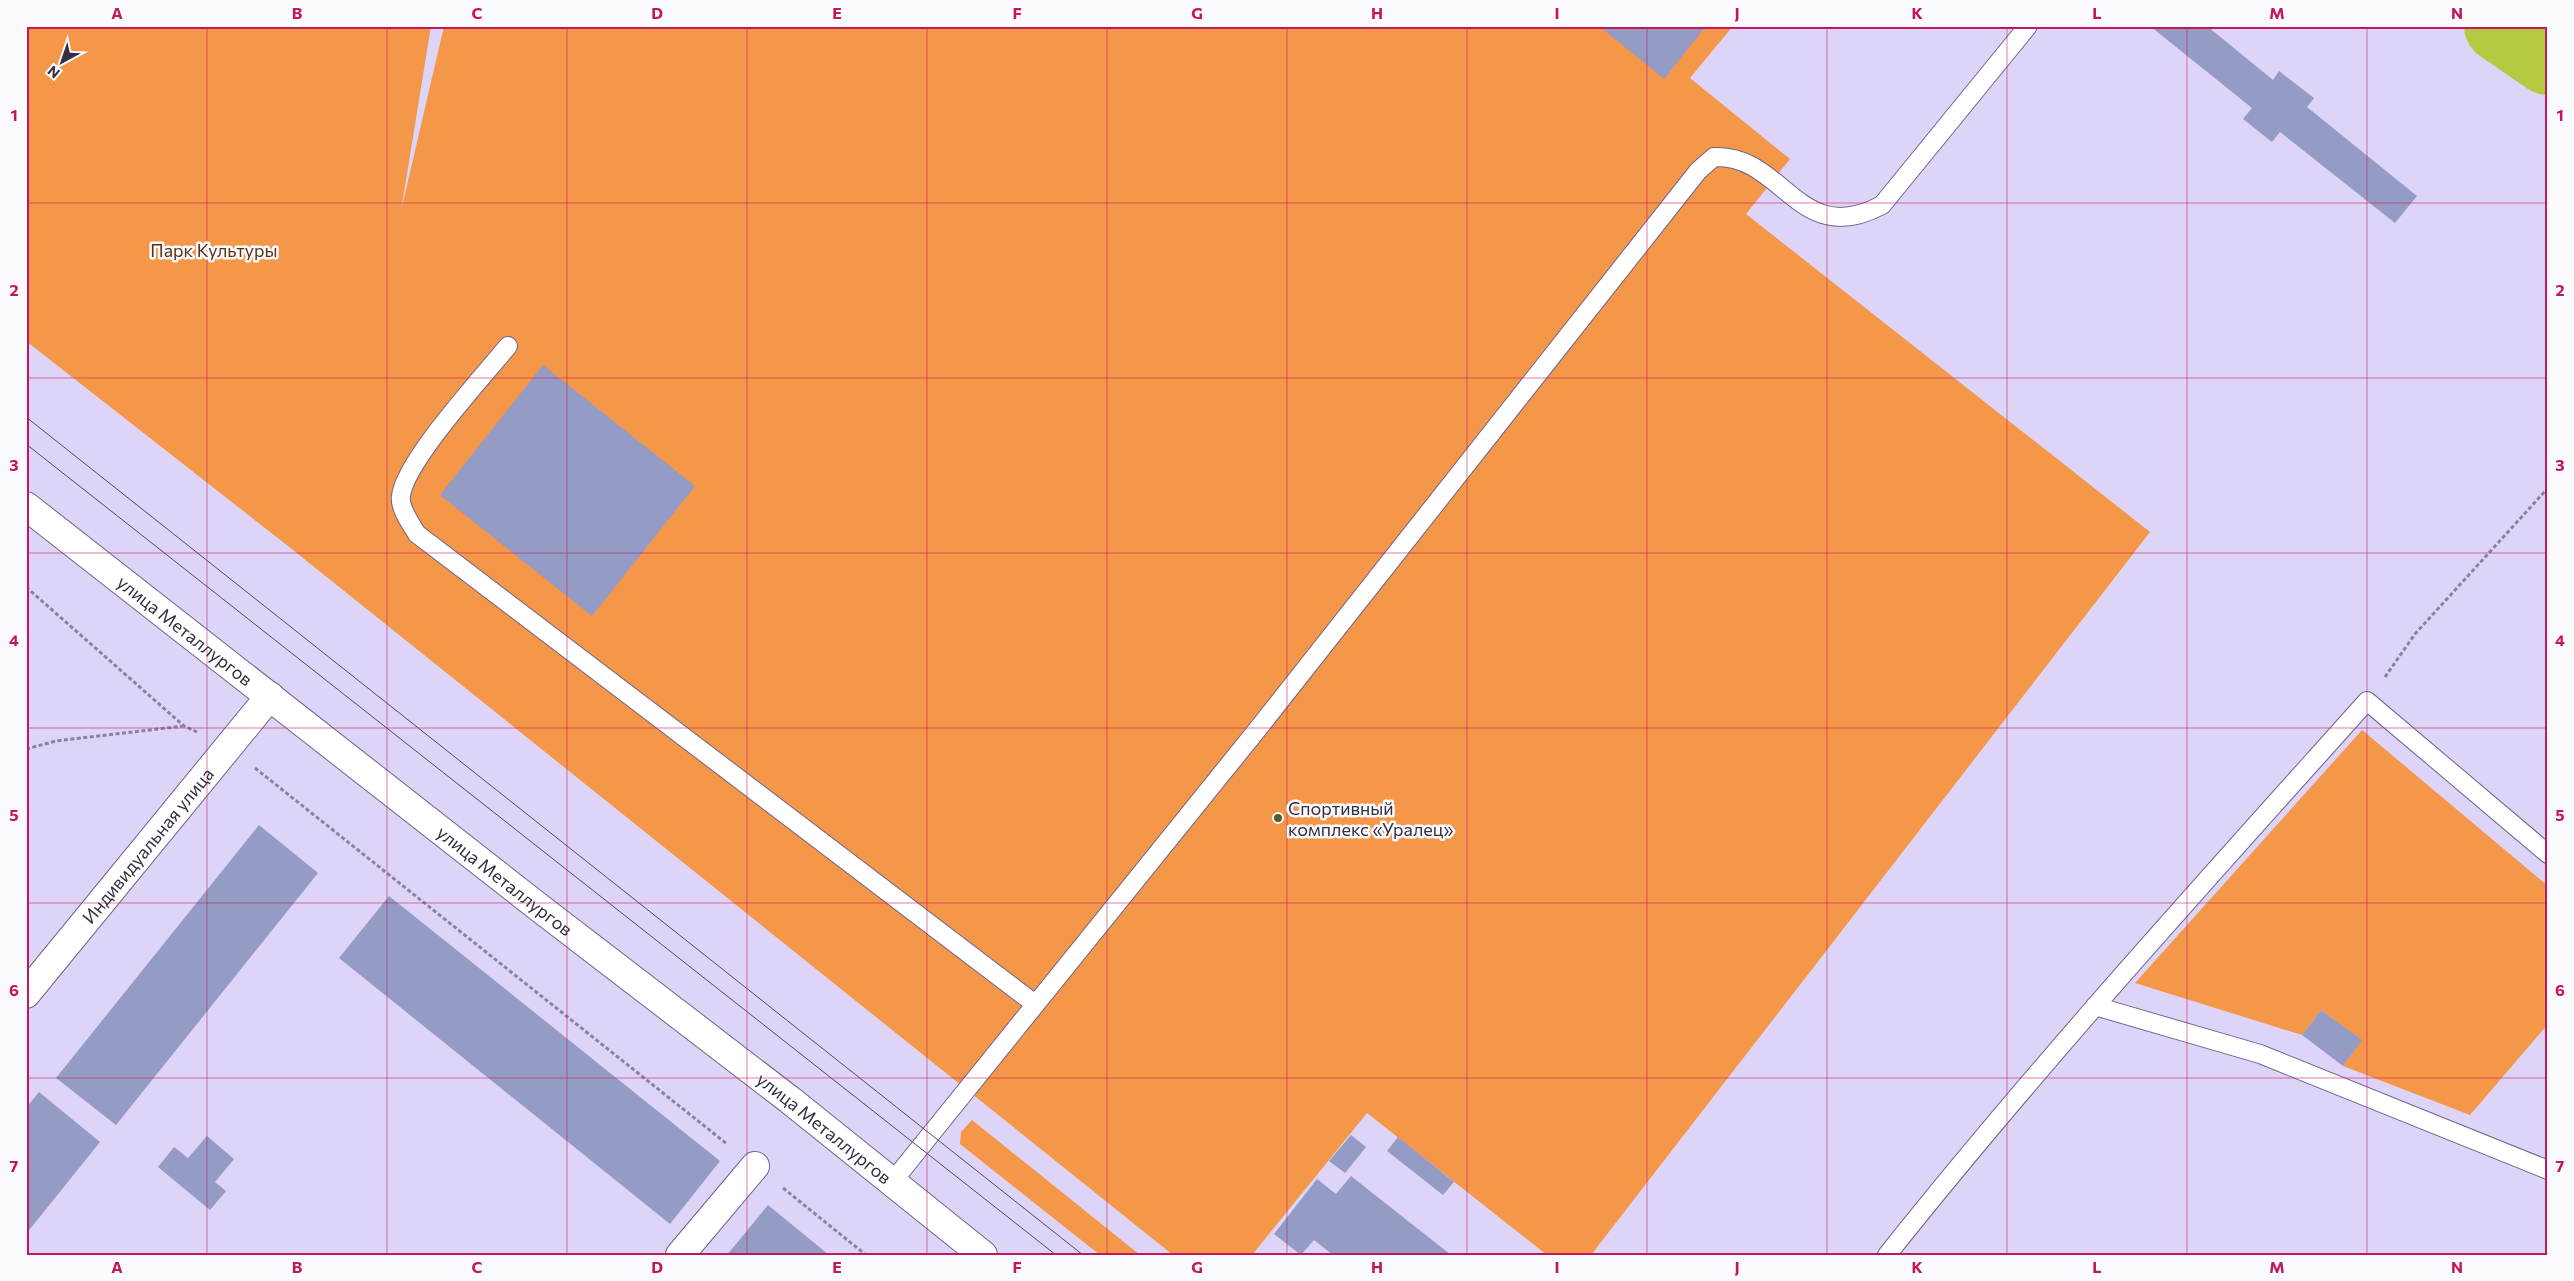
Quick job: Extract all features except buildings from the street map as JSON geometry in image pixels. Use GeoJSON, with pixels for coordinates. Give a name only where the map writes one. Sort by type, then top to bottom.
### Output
{"type":"FeatureCollection","features":[{"type":"Feature","properties":{"kind":"main road","name":"улица Металлургов"},"geometry":{"type":"LineString","coordinates":[[26,506],[541,909],[893,1181],[984,1255]]}},
{"type":"Feature","properties":{"kind":"main road","name":"Индивидуальная улица"},"geometry":{"type":"LineString","coordinates":[[26,994],[270,696]]}},
{"type":"Feature","properties":{"kind":"main road"},"geometry":{"type":"LineString","coordinates":[[680,1255],[755,1166]]}},
{"type":"Feature","properties":{"kind":"lane"},"geometry":{"type":"LineString","coordinates":[[893,1181],[1261,725],[1698,171],[1714,157],[1731,156],[1754,166],[1805,206],[1822,215],[1844,218],[1864,215],[1882,205],[2028,26]]}},
{"type":"Feature","properties":{"kind":"lane"},"geometry":{"type":"LineString","coordinates":[[508,346],[422,452],[407,475],[400,498],[407,517],[418,534],[1035,1004]]}},
{"type":"Feature","properties":{"kind":"lane"},"geometry":{"type":"LineString","coordinates":[[1886,1255],[2095,1006],[2367,701],[2548,854]]}},
{"type":"Feature","properties":{"kind":"lane"},"geometry":{"type":"LineString","coordinates":[[2095,1006],[2260,1054],[2548,1170]]}},
{"type":"Feature","properties":{"kind":"path"},"geometry":{"type":"LineString","coordinates":[[2367,701],[2416,634],[2548,488]]}},
{"type":"Feature","properties":{"kind":"path"},"geometry":{"type":"LineString","coordinates":[[26,587],[184,726],[229,748],[866,1255]]}},
{"type":"Feature","properties":{"kind":"path"},"geometry":{"type":"LineString","coordinates":[[26,750],[56,741],[184,726]]}},
{"type":"Feature","properties":{"kind":"green space","name":"Спортивный комплекс «Уралец»"},"geometry":{"type":"Polygon","coordinates":[[[26,26],[431,26],[401,211],[444,26],[1733,26],[1690,78],[1790,159],[1746,214],[2150,532],[1591,1255],[1547,1255],[1367,1113],[1252,1255],[1173,1255],[288,546],[26,341],[26,26]]]}},
{"type":"Feature","properties":{"kind":"green space"},"geometry":{"type":"Polygon","coordinates":[[[2362,730],[2548,886],[2548,1024],[2470,1115],[2343,1066],[2361,1040],[2321,1010],[2302,1035],[2135,983],[2362,730]]]}},
{"type":"Feature","properties":{"kind":"green space"},"geometry":{"type":"Polygon","coordinates":[[[972,1120],[1140,1255],[1100,1255],[960,1144],[961,1132],[972,1120]]]}},
{"type":"Feature","properties":{"kind":"waterway"},"geometry":{"type":"LineString","coordinates":[[2500,26],[2548,59]]}},
{"type":"Feature","properties":{"kind":"tram line"},"geometry":{"type":"LineString","coordinates":[[26,417],[1083,1255]]}},
{"type":"Feature","properties":{"kind":"tram line"},"geometry":{"type":"LineString","coordinates":[[26,444],[1056,1255]]}},
{"type":"Feature","properties":{"kind":"place","name":"Спортивный комплекс «Уралец»"},"geometry":{"type":"Point","coordinates":[1278,818]}},
{"type":"Feature","properties":{"kind":"park label","name":"Парк Культуры"},"geometry":{"type":"Point","coordinates":[214,250]}}]}
